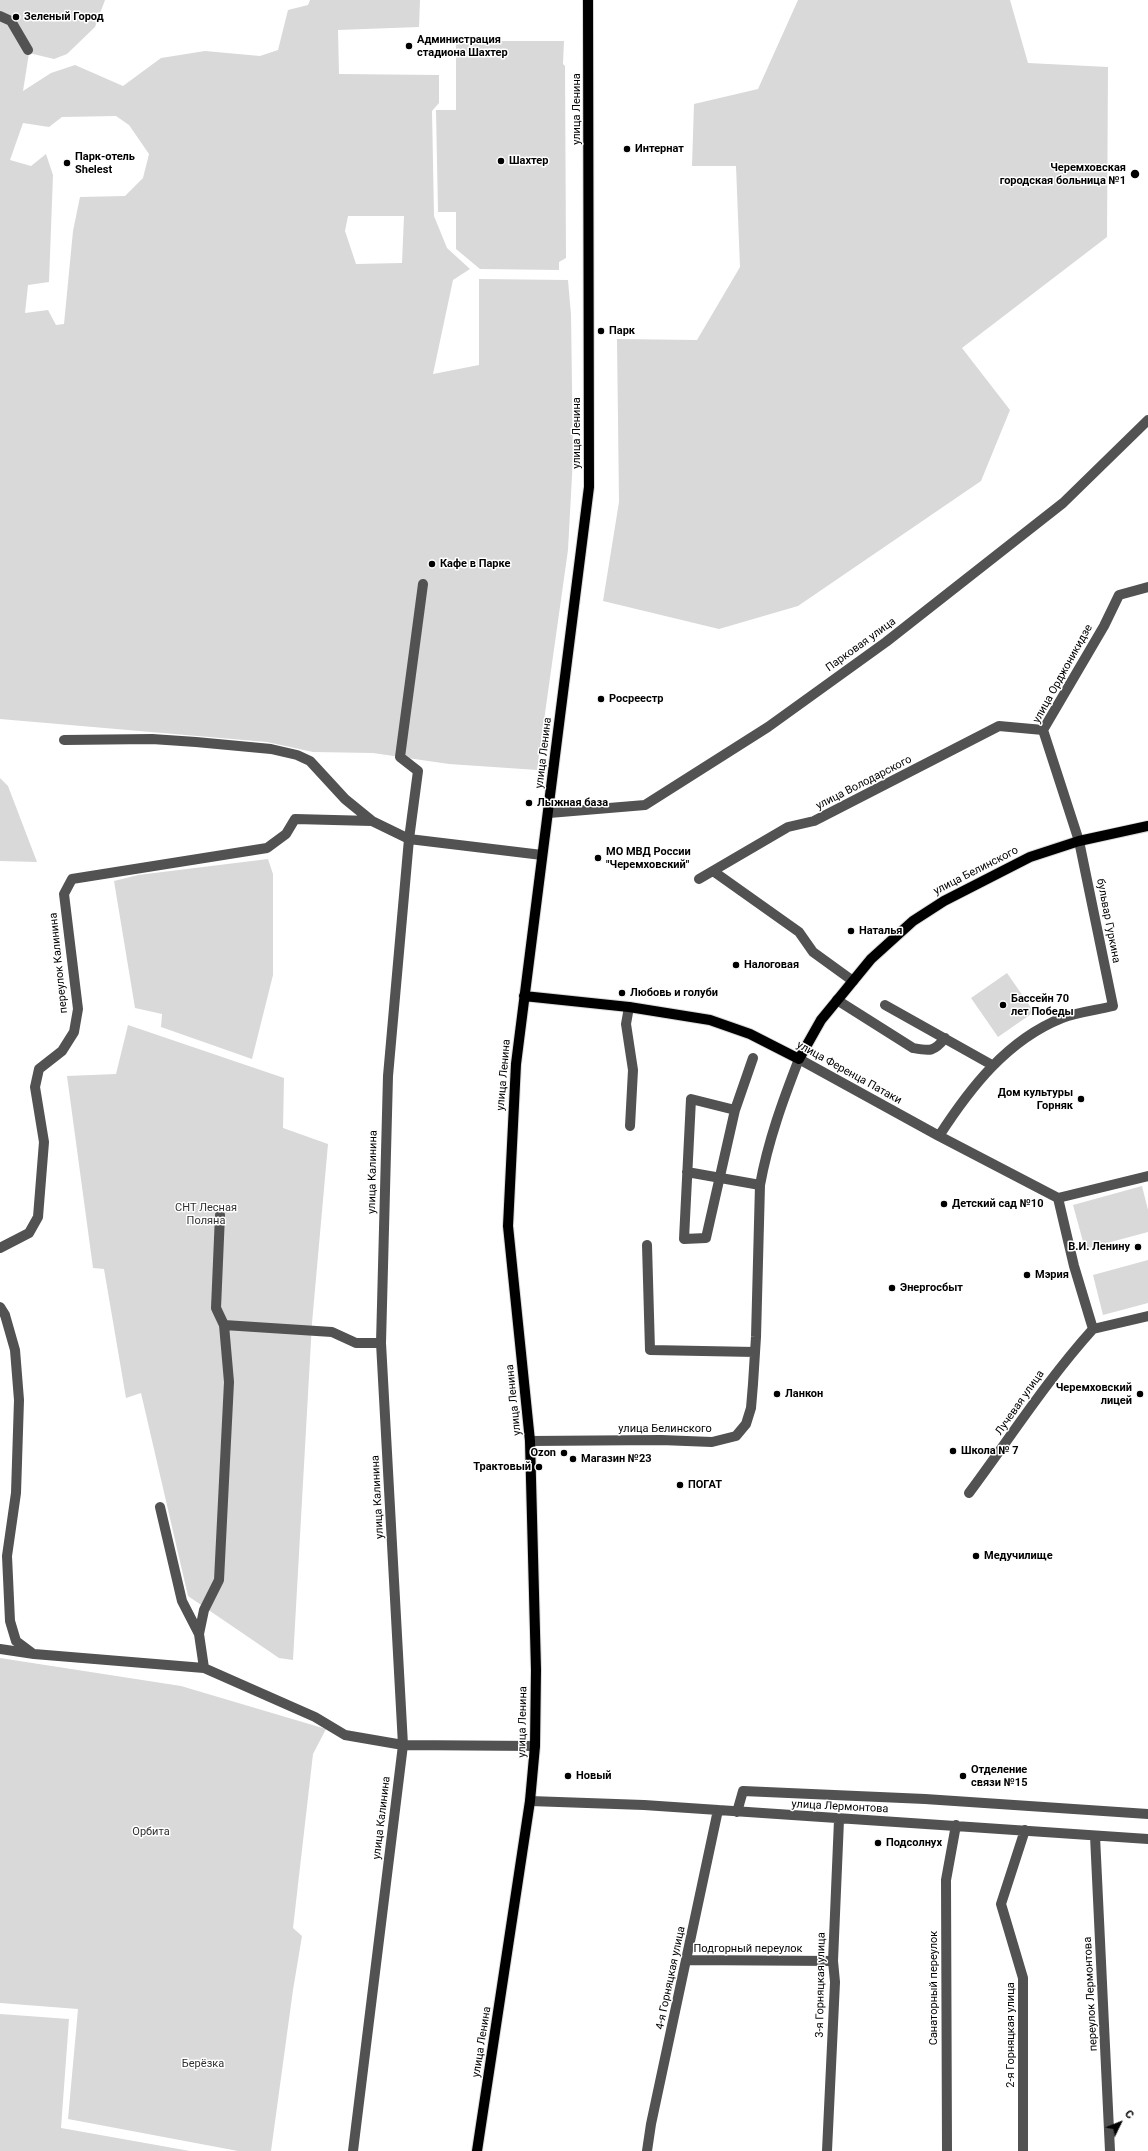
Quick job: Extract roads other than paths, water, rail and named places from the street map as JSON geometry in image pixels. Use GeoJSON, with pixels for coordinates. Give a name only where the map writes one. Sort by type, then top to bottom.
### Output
{"type":"FeatureCollection","features":[{"type":"Feature","properties":{"kind":"main road","name":"улица Ленина"},"geometry":{"type":"LineString","coordinates":[[477,2151],[530,1801],[535,1746],[536,1670],[530,1441],[508,1226],[516,1064],[542,855],[549,813],[589,487],[588,0]]}},
{"type":"Feature","properties":{"kind":"main road","name":"улица Белинского"},"geometry":{"type":"LineString","coordinates":[[799,1059],[821,1020],[837,1000],[871,959],[913,921],[944,901],[1030,857],[1079,841],[1148,826]]}},
{"type":"Feature","properties":{"kind":"main road","name":"улица Ференца Патаки"},"geometry":{"type":"LineString","coordinates":[[524,996],[629,1007],[710,1020],[750,1034],[799,1059]]}},
{"type":"Feature","properties":{"kind":"street"},"geometry":{"type":"LineString","coordinates":[[0,16],[11,21],[28,50]]}},
{"type":"Feature","properties":{"kind":"street","name":"Парковая улица"},"geometry":{"type":"LineString","coordinates":[[549,813],[645,805],[768,727],[886,642],[1064,503],[1148,420]]}},
{"type":"Feature","properties":{"kind":"street","name":"улица Калинина"},"geometry":{"type":"LineString","coordinates":[[353,2151],[403,1745],[381,1343],[388,1076],[409,839],[418,771],[400,757],[423,584]]}},
{"type":"Feature","properties":{"kind":"street","name":"улица Орджоникидзе"},"geometry":{"type":"LineString","coordinates":[[1079,841],[1043,730],[1104,626],[1119,595],[1148,587]]}},
{"type":"Feature","properties":{"kind":"street","name":"улица Володарского"},"geometry":{"type":"LineString","coordinates":[[700,879],[788,827],[814,821],[999,726],[1043,730]]}},
{"type":"Feature","properties":{"kind":"street"},"geometry":{"type":"LineString","coordinates":[[64,740],[152,739],[271,749],[296,755],[310,761],[346,799],[372,821],[409,839],[542,855]]}},
{"type":"Feature","properties":{"kind":"street","name":"переулок Калинина"},"geometry":{"type":"LineString","coordinates":[[0,1248],[29,1233],[38,1217],[44,1142],[34,1087],[39,1070],[62,1051],[74,1032],[78,1009],[64,894],[67,885],[72,879],[267,848],[286,834],[295,820],[372,821]]}},
{"type":"Feature","properties":{"kind":"street","name":"бульвар Гуркина"},"geometry":{"type":"LineString","coordinates":[[992,1065],[1033,1034],[1063,1018],[1113,1006],[1079,841]]}},
{"type":"Feature","properties":{"kind":"street"},"geometry":{"type":"LineString","coordinates":[[713,871],[798,932],[813,952],[853,981]]}},
{"type":"Feature","properties":{"kind":"street"},"geometry":{"type":"LineString","coordinates":[[837,1000],[913,1048],[927,1051],[937,1048],[945,1038]]}},
{"type":"Feature","properties":{"kind":"street"},"geometry":{"type":"LineString","coordinates":[[885,1005],[992,1065],[964,1098],[939,1136]]}},
{"type":"Feature","properties":{"kind":"street"},"geometry":{"type":"LineString","coordinates":[[629,1007],[626,1024],[633,1070],[630,1126]]}},
{"type":"Feature","properties":{"kind":"street"},"geometry":{"type":"LineString","coordinates":[[735,1110],[691,1099],[684,1239],[706,1238],[735,1110],[753,1058]]}},
{"type":"Feature","properties":{"kind":"street","name":"улица Белинского"},"geometry":{"type":"LineString","coordinates":[[530,1441],[661,1440],[712,1442],[736,1436],[746,1424],[750,1408],[755,1352],[760,1185],[764,1164],[780,1106],[799,1059]]}},
{"type":"Feature","properties":{"kind":"street","name":"улица Ференца Патаки"},"geometry":{"type":"LineString","coordinates":[[799,1059],[939,1136],[1058,1198]]}},
{"type":"Feature","properties":{"kind":"street"},"geometry":{"type":"LineString","coordinates":[[687,1172],[760,1185]]}},
{"type":"Feature","properties":{"kind":"street"},"geometry":{"type":"LineString","coordinates":[[1148,1176],[1058,1198],[1074,1266],[1093,1329],[1148,1316]]}},
{"type":"Feature","properties":{"kind":"street"},"geometry":{"type":"LineString","coordinates":[[199,1634],[204,1610],[219,1580],[229,1382],[224,1325],[216,1308],[220,1215]]}},
{"type":"Feature","properties":{"kind":"street"},"geometry":{"type":"LineString","coordinates":[[647,1245],[650,1350],[755,1352]]}},
{"type":"Feature","properties":{"kind":"street"},"geometry":{"type":"LineString","coordinates":[[0,1307],[6,1315],[15,1350],[19,1400],[16,1493],[6,1556],[10,1621],[16,1641],[34,1654]]}},
{"type":"Feature","properties":{"kind":"street"},"geometry":{"type":"LineString","coordinates":[[224,1325],[332,1332],[356,1343],[381,1343]]}},
{"type":"Feature","properties":{"kind":"street","name":"Лучевая улица"},"geometry":{"type":"LineString","coordinates":[[969,1493],[1015,1433],[1066,1359],[1093,1329]]}},
{"type":"Feature","properties":{"kind":"street"},"geometry":{"type":"LineString","coordinates":[[160,1507],[182,1601],[199,1634],[204,1668]]}},
{"type":"Feature","properties":{"kind":"street"},"geometry":{"type":"LineString","coordinates":[[0,1649],[34,1654],[204,1668],[315,1717],[345,1735],[403,1745],[535,1746]]}},
{"type":"Feature","properties":{"kind":"street"},"geometry":{"type":"LineString","coordinates":[[737,1812],[743,1791],[956,1801],[1148,1814]]}},
{"type":"Feature","properties":{"kind":"street","name":"улица Лермонтова"},"geometry":{"type":"LineString","coordinates":[[530,1801],[718,1810],[839,1820],[956,1825],[1148,1839]]}},
{"type":"Feature","properties":{"kind":"street","name":"4-я Горняцкая улица"},"geometry":{"type":"LineString","coordinates":[[647,2151],[651,2124],[718,1810]]}},
{"type":"Feature","properties":{"kind":"street","name":"3-я Горняцкая улица"},"geometry":{"type":"LineString","coordinates":[[827,2151],[835,1982],[833,1961],[839,1820]]}},
{"type":"Feature","properties":{"kind":"street","name":"Санаторный переулок"},"geometry":{"type":"LineString","coordinates":[[947,2151],[946,1880],[956,1825]]}},
{"type":"Feature","properties":{"kind":"street","name":"2-я Горняцкая улица"},"geometry":{"type":"LineString","coordinates":[[1023,2151],[1023,1978],[1000,1904],[1025,1830]]}},
{"type":"Feature","properties":{"kind":"street","name":"переулок Лермонтова"},"geometry":{"type":"LineString","coordinates":[[1096,1836],[1110,2151]]}},
{"type":"Feature","properties":{"kind":"street","name":"Подгорный переулок"},"geometry":{"type":"LineString","coordinates":[[687,1960],[833,1961]]}},
{"type":"Feature","properties":{"kind":"place","name":"Зеленый Город"},"geometry":{"type":"Point","coordinates":[16,17]}},
{"type":"Feature","properties":{"kind":"place","name":"Администрация стадиона Шахтер"},"geometry":{"type":"Point","coordinates":[409,46]}},
{"type":"Feature","properties":{"kind":"place","name":"Интернат"},"geometry":{"type":"Point","coordinates":[627,149]}},
{"type":"Feature","properties":{"kind":"place","name":"Шахтер"},"geometry":{"type":"Point","coordinates":[501,161]}},
{"type":"Feature","properties":{"kind":"place","name":"Парк-отель Shelest"},"geometry":{"type":"Point","coordinates":[67,163]}},
{"type":"Feature","properties":{"kind":"place","name":"Черемховская городская больница №1"},"geometry":{"type":"Point","coordinates":[1135,174]}},
{"type":"Feature","properties":{"kind":"place","name":"Парк"},"geometry":{"type":"Point","coordinates":[601,331]}},
{"type":"Feature","properties":{"kind":"place","name":"Кафе в Парке"},"geometry":{"type":"Point","coordinates":[432,564]}},
{"type":"Feature","properties":{"kind":"place","name":"Росреестр"},"geometry":{"type":"Point","coordinates":[601,699]}},
{"type":"Feature","properties":{"kind":"place","name":"Лыжная база"},"geometry":{"type":"Point","coordinates":[529,803]}},
{"type":"Feature","properties":{"kind":"place","name":"МО МВД России \"Черемховский\""},"geometry":{"type":"Point","coordinates":[598,858]}},
{"type":"Feature","properties":{"kind":"place","name":"Наталья"},"geometry":{"type":"Point","coordinates":[851,931]}},
{"type":"Feature","properties":{"kind":"place","name":"Налоговая"},"geometry":{"type":"Point","coordinates":[736,965]}},
{"type":"Feature","properties":{"kind":"place","name":"Любовь и голуби"},"geometry":{"type":"Point","coordinates":[622,993]}},
{"type":"Feature","properties":{"kind":"place","name":"Бассейн 70 лет Победы"},"geometry":{"type":"Point","coordinates":[1003,1005]}},
{"type":"Feature","properties":{"kind":"place","name":"Дом культуры Горняк"},"geometry":{"type":"Point","coordinates":[1081,1099]}},
{"type":"Feature","properties":{"kind":"place","name":"Детский сад №10"},"geometry":{"type":"Point","coordinates":[944,1204]}},
{"type":"Feature","properties":{"kind":"place","name":"В.И. Ленину"},"geometry":{"type":"Point","coordinates":[1138,1247]}},
{"type":"Feature","properties":{"kind":"place","name":"Мэрия"},"geometry":{"type":"Point","coordinates":[1027,1275]}},
{"type":"Feature","properties":{"kind":"place","name":"Энергосбыт"},"geometry":{"type":"Point","coordinates":[892,1288]}},
{"type":"Feature","properties":{"kind":"place","name":"Ланкон"},"geometry":{"type":"Point","coordinates":[777,1394]}},
{"type":"Feature","properties":{"kind":"place","name":"Черемховский лицей"},"geometry":{"type":"Point","coordinates":[1140,1394]}},
{"type":"Feature","properties":{"kind":"place","name":"Школа № 7"},"geometry":{"type":"Point","coordinates":[953,1451]}},
{"type":"Feature","properties":{"kind":"place","name":"Ozon"},"geometry":{"type":"Point","coordinates":[564,1453]}},
{"type":"Feature","properties":{"kind":"place","name":"Магазин №23"},"geometry":{"type":"Point","coordinates":[573,1459]}},
{"type":"Feature","properties":{"kind":"place","name":"Трактовый"},"geometry":{"type":"Point","coordinates":[539,1467]}},
{"type":"Feature","properties":{"kind":"place","name":"ПОГАТ"},"geometry":{"type":"Point","coordinates":[680,1485]}},
{"type":"Feature","properties":{"kind":"place","name":"Медучилище"},"geometry":{"type":"Point","coordinates":[976,1556]}},
{"type":"Feature","properties":{"kind":"place","name":"Новый"},"geometry":{"type":"Point","coordinates":[568,1776]}},
{"type":"Feature","properties":{"kind":"place","name":"Отделение связи №15"},"geometry":{"type":"Point","coordinates":[963,1776]}},
{"type":"Feature","properties":{"kind":"place","name":"Подсолнух"},"geometry":{"type":"Point","coordinates":[878,1843]}},
{"type":"Feature","properties":{"kind":"park label","name":"СНТ Лесная Поляна"},"geometry":{"type":"Point","coordinates":[206,1214]}},
{"type":"Feature","properties":{"kind":"park label","name":"Орбита"},"geometry":{"type":"Point","coordinates":[151,1832]}},
{"type":"Feature","properties":{"kind":"park label","name":"Берёзка"},"geometry":{"type":"Point","coordinates":[203,2064]}}]}
